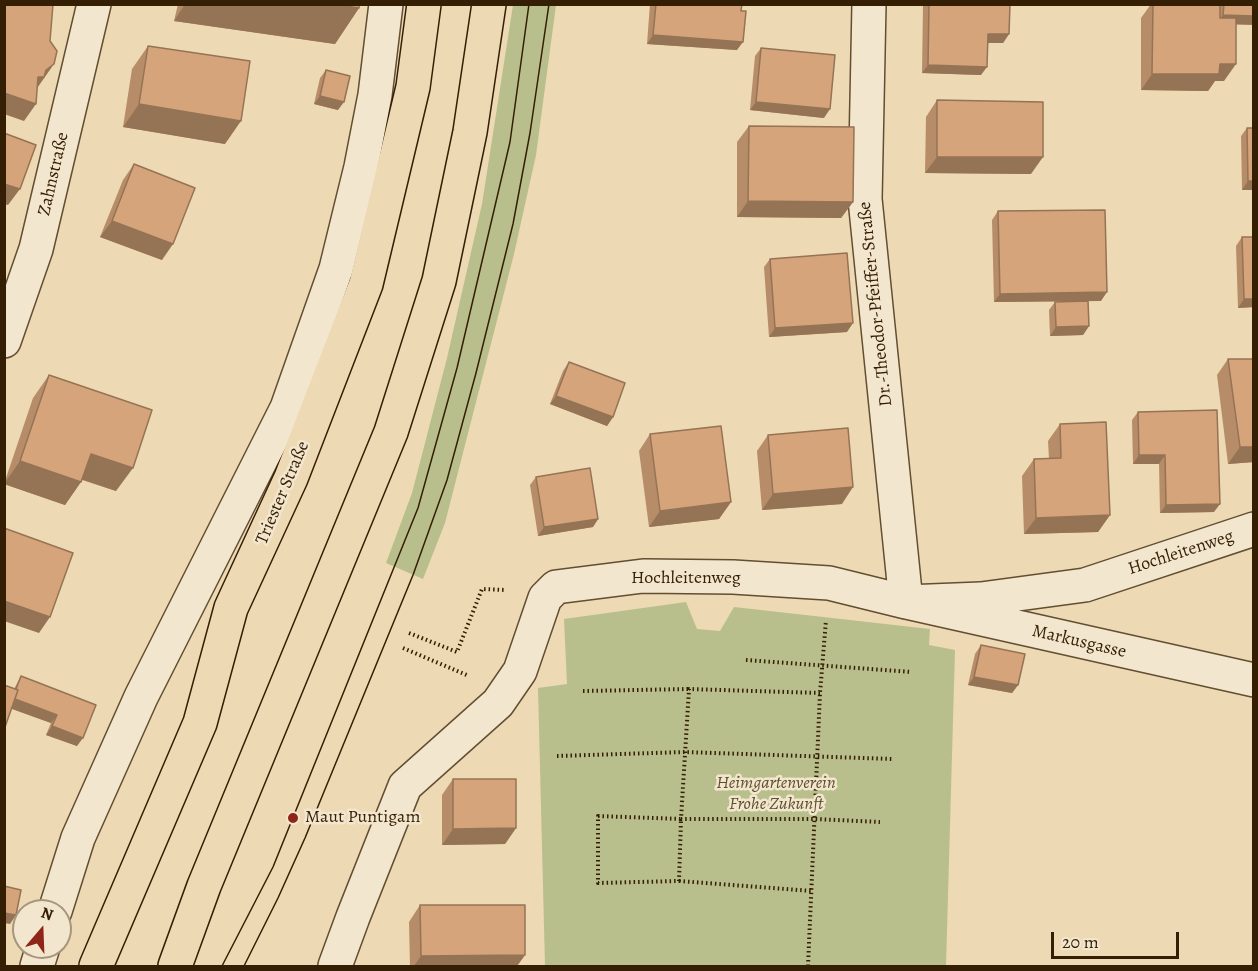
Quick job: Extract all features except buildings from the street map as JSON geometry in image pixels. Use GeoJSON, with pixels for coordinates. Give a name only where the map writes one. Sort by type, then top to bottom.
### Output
{"type":"FeatureCollection","features":[{"type":"Feature","properties":{"kind":"main road","name":"Triester Straße"},"geometry":{"type":"LineString","coordinates":[[96,966],[200,723],[231,608],[291,478],[366,284],[412,87],[424,4]]}},
{"type":"Feature","properties":{"kind":"main road"},"geometry":{"type":"LineString","coordinates":[[175,966],[204,886],[391,432],[438,280],[470,132],[489,4]]}},
{"type":"Feature","properties":{"kind":"street","name":"Zahnstraße"},"geometry":{"type":"LineString","coordinates":[[4,341],[36,249],[94,4]]}},
{"type":"Feature","properties":{"kind":"street","name":"Triester Straße"},"geometry":{"type":"LineString","coordinates":[[59,899],[78,838],[141,698],[291,397],[336,269],[356,190],[375,95],[386,4]]}},
{"type":"Feature","properties":{"kind":"street","name":"Dr.-Theodor-Pfeiffer-Straße"},"geometry":{"type":"LineString","coordinates":[[869,4],[864,199],[906,602]]}},
{"type":"Feature","properties":{"kind":"street","name":"Hochleitenweg"},"geometry":{"type":"LineString","coordinates":[[335,966],[352,916],[405,786],[498,703],[520,671],[545,598],[556,587],[644,576],[733,577],[829,584],[906,602],[981,599],[1085,585],[1254,529]]}},
{"type":"Feature","properties":{"kind":"street","name":"Markusgasse"},"geometry":{"type":"LineString","coordinates":[[906,602],[1254,680]]}},
{"type":"Feature","properties":{"kind":"path"},"geometry":{"type":"LineString","coordinates":[[808,966],[820,693],[829,584]]}},
{"type":"Feature","properties":{"kind":"path"},"geometry":{"type":"LineString","coordinates":[[409,633],[457,652],[482,589],[511,591]]}},
{"type":"Feature","properties":{"kind":"path"},"geometry":{"type":"LineString","coordinates":[[403,648],[472,677]]}},
{"type":"Feature","properties":{"kind":"path"},"geometry":{"type":"LineString","coordinates":[[746,660],[912,672]]}},
{"type":"Feature","properties":{"kind":"path"},"geometry":{"type":"LineString","coordinates":[[583,691],[689,689],[820,693]]}},
{"type":"Feature","properties":{"kind":"path"},"geometry":{"type":"LineString","coordinates":[[679,881],[689,689]]}},
{"type":"Feature","properties":{"kind":"path"},"geometry":{"type":"LineString","coordinates":[[557,756],[685,752],[892,759]]}},
{"type":"Feature","properties":{"kind":"path"},"geometry":{"type":"LineString","coordinates":[[812,891],[679,881],[598,883],[598,816],[880,822]]}},
{"type":"Feature","properties":{"kind":"green space"},"geometry":{"type":"Polygon","coordinates":[[[513,5],[556,5],[536,155],[514,254],[445,523],[423,579],[386,563],[412,493],[447,358],[482,204],[513,5]]]}},
{"type":"Feature","properties":{"kind":"green space","name":"Heimgartenverein Frohe Zukunft"},"geometry":{"type":"Polygon","coordinates":[[[686,602],[697,629],[720,631],[734,607],[930,629],[929,645],[955,650],[946,966],[545,966],[538,688],[567,684],[564,619],[686,602]]]}},
{"type":"Feature","properties":{"kind":"tram line"},"geometry":{"type":"LineString","coordinates":[[222,966],[273,867],[418,508],[457,368],[510,142],[529,4]]}},
{"type":"Feature","properties":{"kind":"tram line"},"geometry":{"type":"LineString","coordinates":[[244,966],[305,838],[413,575],[447,480],[513,224],[530,133],[549,4]]}},
{"type":"Feature","properties":{"kind":"place","name":"Maut Puntigam"},"geometry":{"type":"Point","coordinates":[293,818]}}]}
